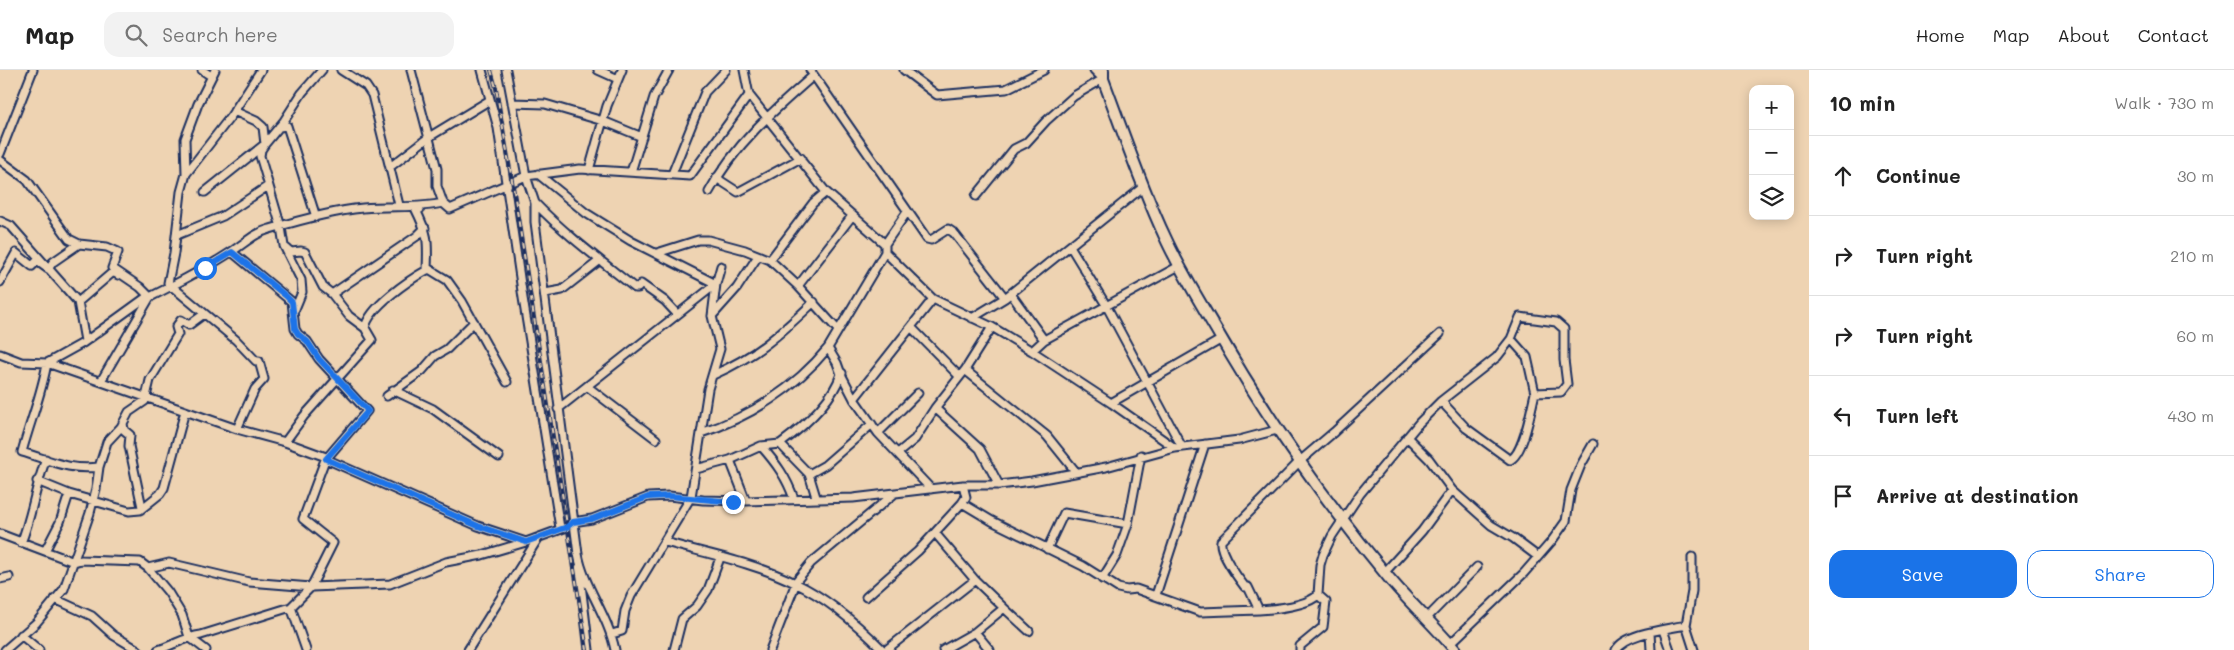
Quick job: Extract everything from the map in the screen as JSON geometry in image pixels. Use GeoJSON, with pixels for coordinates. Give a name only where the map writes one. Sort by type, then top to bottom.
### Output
{"type":"FeatureCollection","features":[{"type":"Feature","properties":{"kind":"street"},"geometry":{"type":"LineString","coordinates":[[0,154],[33,70]]}},
{"type":"Feature","properties":{"kind":"street"},"geometry":{"type":"LineString","coordinates":[[202,70],[213,73],[185,139],[186,174],[181,192],[177,236],[168,283],[236,340],[256,361],[259,361],[259,367],[264,379],[255,389],[236,429]]}},
{"type":"Feature","properties":{"kind":"street"},"geometry":{"type":"LineString","coordinates":[[186,174],[234,111],[261,70]]}},
{"type":"Feature","properties":{"kind":"street"},"geometry":{"type":"LineString","coordinates":[[294,309],[302,292],[301,280],[284,246],[281,227],[260,156],[265,144],[302,93],[322,70]]}},
{"type":"Feature","properties":{"kind":"street"},"geometry":{"type":"LineString","coordinates":[[341,70],[366,86],[372,95],[399,205]]}},
{"type":"Feature","properties":{"kind":"street"},"geometry":{"type":"LineString","coordinates":[[412,70],[437,169],[437,186],[443,203],[450,209]]}},
{"type":"Feature","properties":{"kind":"street"},"geometry":{"type":"LineString","coordinates":[[482,70],[498,128],[505,184],[560,528]]}},
{"type":"Feature","properties":{"kind":"street"},"geometry":{"type":"LineString","coordinates":[[506,70],[526,176],[535,203],[535,222],[589,650]]}},
{"type":"Feature","properties":{"kind":"street"},"geometry":{"type":"LineString","coordinates":[[598,70],[618,79]]}},
{"type":"Feature","properties":{"kind":"street"},"geometry":{"type":"LineString","coordinates":[[589,170],[603,121],[622,70]]}},
{"type":"Feature","properties":{"kind":"street"},"geometry":{"type":"LineString","coordinates":[[632,172],[654,97],[670,70]]}},
{"type":"Feature","properties":{"kind":"street"},"geometry":{"type":"LineString","coordinates":[[672,174],[705,92],[726,70]]}},
{"type":"Feature","properties":{"kind":"street"},"geometry":{"type":"LineString","coordinates":[[744,70],[749,95],[801,158],[826,192],[885,248],[933,299],[1032,350],[1178,447]]}},
{"type":"Feature","properties":{"kind":"street"},"geometry":{"type":"LineString","coordinates":[[904,70],[937,95],[1006,89],[1044,70]]}},
{"type":"Feature","properties":{"kind":"street"},"geometry":{"type":"LineString","coordinates":[[1094,70],[1103,74],[1143,187],[1179,266],[1277,430],[1384,572],[1452,647],[1524,573],[1551,542],[1566,521],[1571,490],[1581,465],[1593,444]]}},
{"type":"Feature","properties":{"kind":"street"},"geometry":{"type":"LineString","coordinates":[[709,192],[717,177],[766,116],[812,73],[927,239],[931,240],[948,229],[954,233],[1044,340]]}},
{"type":"Feature","properties":{"kind":"street"},"geometry":{"type":"LineString","coordinates":[[976,196],[1014,149],[1026,143],[1046,121],[1103,74]]}},
{"type":"Feature","properties":{"kind":"street"},"geometry":{"type":"LineString","coordinates":[[426,270],[429,242],[425,228],[415,208],[450,209],[505,184],[526,176],[538,174],[589,170],[690,176],[749,95]]}},
{"type":"Feature","properties":{"kind":"street"},"geometry":{"type":"LineString","coordinates":[[390,167],[429,137],[490,100]]}},
{"type":"Feature","properties":{"kind":"street"},"geometry":{"type":"LineString","coordinates":[[512,103],[545,104],[603,121],[642,137]]}},
{"type":"Feature","properties":{"kind":"street"},"geometry":{"type":"LineString","coordinates":[[234,111],[262,125],[265,144]]}},
{"type":"Feature","properties":{"kind":"street"},"geometry":{"type":"LineString","coordinates":[[279,127],[287,126],[316,216]]}},
{"type":"Feature","properties":{"kind":"street"},"geometry":{"type":"LineString","coordinates":[[206,192],[265,144]]}},
{"type":"Feature","properties":{"kind":"street"},"geometry":{"type":"LineString","coordinates":[[717,177],[721,182],[738,192],[801,158]]}},
{"type":"Feature","properties":{"kind":"street"},"geometry":{"type":"LineString","coordinates":[[0,160],[28,180],[69,239],[78,244],[107,247],[118,252],[112,268],[140,287],[149,297]]}},
{"type":"Feature","properties":{"kind":"street"},"geometry":{"type":"LineString","coordinates":[[538,174],[586,213],[631,241],[716,284]]}},
{"type":"Feature","properties":{"kind":"street"},"geometry":{"type":"LineString","coordinates":[[177,236],[224,216],[268,186]]}},
{"type":"Feature","properties":{"kind":"street"},"geometry":{"type":"LineString","coordinates":[[972,318],[1008,296],[1143,187]]}},
{"type":"Feature","properties":{"kind":"street"},"geometry":{"type":"LineString","coordinates":[[770,260],[813,203],[826,192]]}},
{"type":"Feature","properties":{"kind":"street"},"geometry":{"type":"LineString","coordinates":[[47,362],[85,341],[149,297],[172,287],[232,252],[258,233],[316,216],[361,208],[399,205],[432,206],[443,203]]}},
{"type":"Feature","properties":{"kind":"street"},"geometry":{"type":"LineString","coordinates":[[535,203],[558,227],[599,261],[635,288],[638,288],[641,284],[665,302],[677,314]]}},
{"type":"Feature","properties":{"kind":"street"},"geometry":{"type":"LineString","coordinates":[[701,433],[723,426],[756,410],[814,365],[828,348],[907,212]]}},
{"type":"Feature","properties":{"kind":"street"},"geometry":{"type":"LineString","coordinates":[[798,286],[852,216]]}},
{"type":"Feature","properties":{"kind":"street"},"geometry":{"type":"LineString","coordinates":[[0,221],[10,226],[24,240],[78,302],[85,341]]}},
{"type":"Feature","properties":{"kind":"street"},"geometry":{"type":"LineString","coordinates":[[332,294],[417,236],[425,228]]}},
{"type":"Feature","properties":{"kind":"street"},"geometry":{"type":"LineString","coordinates":[[0,282],[24,240]]}},
{"type":"Feature","properties":{"kind":"street"},"geometry":{"type":"LineString","coordinates":[[656,253],[698,240],[708,240],[770,260],[814,302],[838,329]]}},
{"type":"Feature","properties":{"kind":"street"},"geometry":{"type":"LineString","coordinates":[[49,268],[53,262],[78,244]]}},
{"type":"Feature","properties":{"kind":"street"},"geometry":{"type":"LineString","coordinates":[[284,246],[291,252],[301,250],[306,252],[322,287],[332,294],[350,316],[365,328],[372,340],[304,416],[285,442]]}},
{"type":"Feature","properties":{"kind":"street"},"geometry":{"type":"LineString","coordinates":[[1070,246],[1148,382],[1178,447]]}},
{"type":"Feature","properties":{"kind":"street"},"geometry":{"type":"LineString","coordinates":[[158,650],[172,646],[188,637],[202,635],[291,607],[311,587],[333,543],[303,519],[326,458],[368,411],[319,359],[307,341],[298,334],[295,329],[292,302],[232,252]]}},
{"type":"Feature","properties":{"kind":"street"},"geometry":{"type":"LineString","coordinates":[[16,253],[32,266],[37,261],[45,268],[49,268]]}},
{"type":"Feature","properties":{"kind":"street"},"geometry":{"type":"LineString","coordinates":[[712,316],[737,288],[758,256]]}},
{"type":"Feature","properties":{"kind":"street"},"geometry":{"type":"LineString","coordinates":[[545,293],[562,290],[599,261]]}},
{"type":"Feature","properties":{"kind":"street"},"geometry":{"type":"LineString","coordinates":[[612,634],[622,631],[625,611],[632,596],[691,497],[708,389],[720,349],[712,316],[716,284],[721,266]]}},
{"type":"Feature","properties":{"kind":"street"},"geometry":{"type":"LineString","coordinates":[[1032,350],[1044,340],[1179,266]]}},
{"type":"Feature","properties":{"kind":"street"},"geometry":{"type":"LineString","coordinates":[[365,328],[368,320],[385,300],[414,277],[429,269],[447,280],[474,322],[506,382]]}},
{"type":"Feature","properties":{"kind":"street"},"geometry":{"type":"LineString","coordinates":[[78,302],[113,272],[149,297]]}},
{"type":"Feature","properties":{"kind":"street"},"geometry":{"type":"LineString","coordinates":[[558,409],[716,284]]}},
{"type":"Feature","properties":{"kind":"street"},"geometry":{"type":"LineString","coordinates":[[101,381],[149,297]]}},
{"type":"Feature","properties":{"kind":"street"},"geometry":{"type":"LineString","coordinates":[[854,399],[933,299]]}},
{"type":"Feature","properties":{"kind":"street"},"geometry":{"type":"LineString","coordinates":[[713,375],[745,360],[761,349],[814,302]]}},
{"type":"Feature","properties":{"kind":"street"},"geometry":{"type":"LineString","coordinates":[[5,650],[36,623],[52,600],[56,599],[64,588],[93,502],[99,467],[107,442],[123,423],[129,412],[147,398],[150,380],[178,334],[176,327],[180,320],[189,325],[204,314]]}},
{"type":"Feature","properties":{"kind":"street"},"geometry":{"type":"LineString","coordinates":[[962,503],[992,521],[1083,566],[1118,588],[1136,589],[1200,612],[1288,607],[1314,600],[1318,596],[1320,565],[1324,555],[1360,494],[1407,437],[1441,401],[1497,357],[1512,339],[1517,320],[1524,316],[1556,322],[1564,329],[1564,360],[1568,384],[1561,392],[1535,393]]}},
{"type":"Feature","properties":{"kind":"street"},"geometry":{"type":"LineString","coordinates":[[387,396],[392,390],[422,371],[429,361],[447,349],[474,322]]}},
{"type":"Feature","properties":{"kind":"street"},"geometry":{"type":"LineString","coordinates":[[912,328],[960,376]]}},
{"type":"Feature","properties":{"kind":"street"},"geometry":{"type":"LineString","coordinates":[[898,453],[915,439],[965,370],[992,328]]}},
{"type":"Feature","properties":{"kind":"street"},"geometry":{"type":"LineString","coordinates":[[1259,610],[1248,587],[1245,587],[1238,578],[1220,546],[1221,541],[1300,461],[1440,334]]}},
{"type":"Feature","properties":{"kind":"street"},"geometry":{"type":"LineString","coordinates":[[1111,402],[1222,339]]}},
{"type":"Feature","properties":{"kind":"street"},"geometry":{"type":"LineString","coordinates":[[1441,401],[1466,428],[1510,460],[1516,457],[1535,393],[1527,357],[1512,339]]}},
{"type":"Feature","properties":{"kind":"street"},"geometry":{"type":"LineString","coordinates":[[828,348],[854,399],[878,433],[931,489]]}},
{"type":"Feature","properties":{"kind":"street"},"geometry":{"type":"LineString","coordinates":[[0,354],[21,362],[47,362],[236,429],[285,442],[326,458],[478,526],[526,542]]}},
{"type":"Feature","properties":{"kind":"street"},"geometry":{"type":"LineString","coordinates":[[47,362],[44,381],[22,452],[81,470],[99,467]]}},
{"type":"Feature","properties":{"kind":"street"},"geometry":{"type":"LineString","coordinates":[[965,370],[1047,436],[1076,472]]}},
{"type":"Feature","properties":{"kind":"street"},"geometry":{"type":"LineString","coordinates":[[696,469],[730,460],[761,446],[780,444],[792,435],[837,388],[841,373]]}},
{"type":"Feature","properties":{"kind":"street"},"geometry":{"type":"LineString","coordinates":[[588,387],[656,439]]}},
{"type":"Feature","properties":{"kind":"street"},"geometry":{"type":"LineString","coordinates":[[392,390],[433,408],[499,457]]}},
{"type":"Feature","properties":{"kind":"street"},"geometry":{"type":"LineString","coordinates":[[878,433],[918,393]]}},
{"type":"Feature","properties":{"kind":"street"},"geometry":{"type":"LineString","coordinates":[[936,408],[980,448],[999,485]]}},
{"type":"Feature","properties":{"kind":"street"},"geometry":{"type":"LineString","coordinates":[[37,481],[93,502],[129,511],[140,510],[160,494],[164,488],[185,411]]}},
{"type":"Feature","properties":{"kind":"street"},"geometry":{"type":"LineString","coordinates":[[123,423],[124,430],[130,435],[129,446],[142,507]]}},
{"type":"Feature","properties":{"kind":"street"},"geometry":{"type":"LineString","coordinates":[[809,474],[825,465],[872,424]]}},
{"type":"Feature","properties":{"kind":"street"},"geometry":{"type":"LineString","coordinates":[[148,568],[170,563],[248,582],[311,587],[390,584],[446,562],[482,555],[526,542],[567,527],[573,522],[592,519],[648,497],[691,497],[703,500],[746,502],[816,497],[853,498],[963,485],[999,485],[1032,481],[1106,466],[1141,455],[1178,447],[1260,436],[1277,430]]}},
{"type":"Feature","properties":{"kind":"street"},"geometry":{"type":"LineString","coordinates":[[1407,437],[1429,459],[1452,490],[1491,525],[1513,538],[1537,556]]}},
{"type":"Feature","properties":{"kind":"street"},"geometry":{"type":"LineString","coordinates":[[780,444],[809,474],[816,497]]}},
{"type":"Feature","properties":{"kind":"street"},"geometry":{"type":"LineString","coordinates":[[1156,595],[1205,444]]}},
{"type":"Feature","properties":{"kind":"street"},"geometry":{"type":"LineString","coordinates":[[761,446],[779,466],[794,500]]}},
{"type":"Feature","properties":{"kind":"street"},"geometry":{"type":"LineString","coordinates":[[1102,579],[1117,555],[1128,524],[1141,455]]}},
{"type":"Feature","properties":{"kind":"street"},"geometry":{"type":"LineString","coordinates":[[21,543],[30,517],[37,481],[46,459]]}},
{"type":"Feature","properties":{"kind":"street"},"geometry":{"type":"LineString","coordinates":[[730,460],[746,502]]}},
{"type":"Feature","properties":{"kind":"street"},"geometry":{"type":"LineString","coordinates":[[866,597],[935,533],[962,503],[966,497],[963,485]]}},
{"type":"Feature","properties":{"kind":"street"},"geometry":{"type":"LineString","coordinates":[[1384,572],[1422,531],[1452,490]]}},
{"type":"Feature","properties":{"kind":"street"},"geometry":{"type":"LineString","coordinates":[[45,551],[60,522],[69,494]]}},
{"type":"Feature","properties":{"kind":"street"},"geometry":{"type":"LineString","coordinates":[[770,650],[796,583],[811,562],[894,494]]}},
{"type":"Feature","properties":{"kind":"street"},"geometry":{"type":"LineString","coordinates":[[1047,549],[1064,513],[1128,524]]}},
{"type":"Feature","properties":{"kind":"street"},"geometry":{"type":"LineString","coordinates":[[935,533],[975,580],[1029,631]]}},
{"type":"Feature","properties":{"kind":"street"},"geometry":{"type":"LineString","coordinates":[[0,534],[74,562],[140,562],[148,568],[168,592],[182,616],[188,637],[206,650]]}},
{"type":"Feature","properties":{"kind":"street"},"geometry":{"type":"LineString","coordinates":[[468,650],[539,537]]}},
{"type":"Feature","properties":{"kind":"street"},"geometry":{"type":"LineString","coordinates":[[665,542],[760,569],[796,583],[865,632],[885,650],[975,580]]}},
{"type":"Feature","properties":{"kind":"street"},"geometry":{"type":"LineString","coordinates":[[578,554],[582,570],[612,634],[617,649]]}},
{"type":"Feature","properties":{"kind":"street"},"geometry":{"type":"LineString","coordinates":[[1692,557],[1692,591],[1686,625],[1694,650]]}},
{"type":"Feature","properties":{"kind":"street"},"geometry":{"type":"LineString","coordinates":[[674,650],[682,619],[697,606],[708,590],[720,558]]}},
{"type":"Feature","properties":{"kind":"street"},"geometry":{"type":"LineString","coordinates":[[1426,619],[1477,567]]}},
{"type":"Feature","properties":{"kind":"street"},"geometry":{"type":"LineString","coordinates":[[0,579],[9,577]]}},
{"type":"Feature","properties":{"kind":"street"},"geometry":{"type":"LineString","coordinates":[[1300,650],[1300,646],[1323,628],[1326,602],[1318,596]]}},
{"type":"Feature","properties":{"kind":"street"},"geometry":{"type":"LineString","coordinates":[[56,599],[92,616],[113,636],[138,650]]}},
{"type":"Feature","properties":{"kind":"street"},"geometry":{"type":"LineString","coordinates":[[291,607],[306,650]]}},
{"type":"Feature","properties":{"kind":"street"},"geometry":{"type":"LineString","coordinates":[[943,650],[975,632],[1004,608]]}},
{"type":"Feature","properties":{"kind":"street"},"geometry":{"type":"LineString","coordinates":[[1616,650],[1622,642],[1650,633],[1686,625]]}},
{"type":"Feature","properties":{"kind":"street"},"geometry":{"type":"LineString","coordinates":[[1662,630],[1670,650]]}},
{"type":"Feature","properties":{"kind":"street"},"geometry":{"type":"LineString","coordinates":[[975,632],[990,650]]}},
{"type":"Feature","properties":{"kind":"street"},"geometry":{"type":"LineString","coordinates":[[1650,633],[1651,650]]}},
{"type":"Feature","properties":{"kind":"street"},"geometry":{"type":"LineString","coordinates":[[21,635],[39,650]]}},
{"type":"Feature","properties":{"kind":"railway"},"geometry":{"type":"LineString","coordinates":[[491,70],[496,88],[514,192],[587,650]]}},
{"type":"Feature","properties":{"kind":"route"},"geometry":{"type":"LineString","coordinates":[[205,268],[232,252],[286,296],[292,302],[295,315],[295,329],[298,334],[307,341],[319,359],[368,411],[326,459],[478,526],[526,542],[567,527],[573,522],[592,519],[623,509],[648,497],[691,497],[703,500],[733,502]]}}]}
